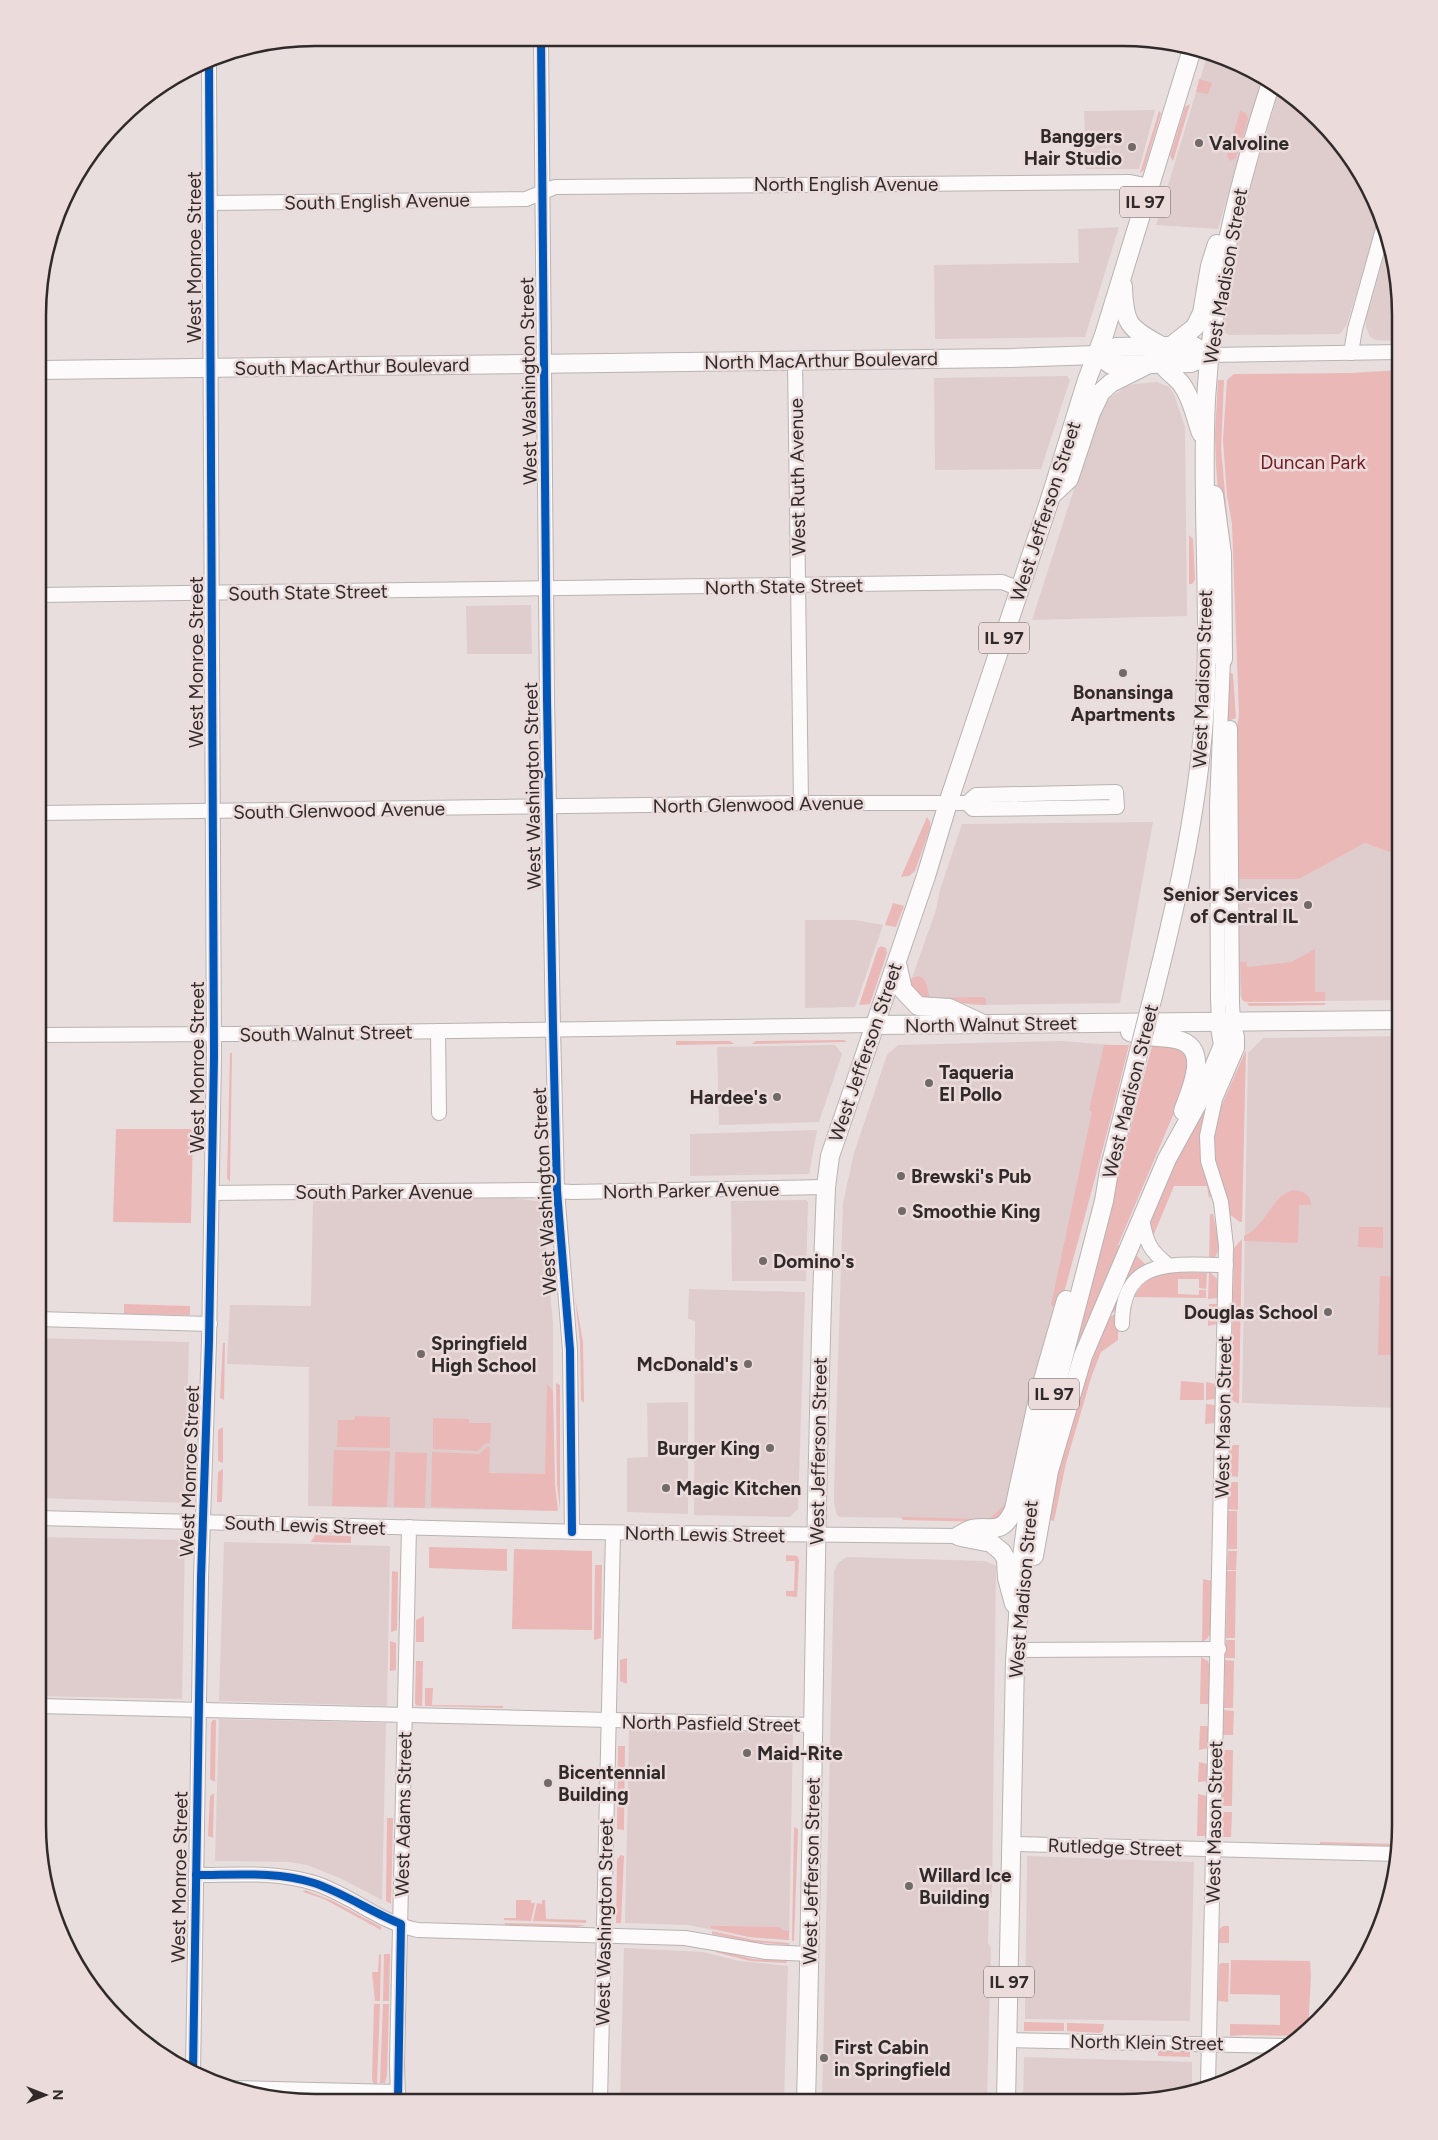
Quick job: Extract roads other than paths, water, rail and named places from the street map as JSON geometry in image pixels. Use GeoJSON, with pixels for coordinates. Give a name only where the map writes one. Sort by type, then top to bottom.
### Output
{"type":"FeatureCollection","features":[{"type":"Feature","properties":{"kind":"main road","name":"West Jefferson Street"},"geometry":{"type":"LineString","coordinates":[[806,2094],[816,1536],[826,1187],[834,1143],[926,876],[948,803],[1051,496],[1087,380],[1123,277],[1190,55]]}},
{"type":"Feature","properties":{"kind":"main road","name":"West Madison Street"},"geometry":{"type":"LineString","coordinates":[[1006,2094],[1017,1619],[1030,1495],[1043,1436],[1104,1201],[1109,1171],[1183,873],[1199,778],[1205,704],[1205,444],[1210,355],[1218,291],[1233,213],[1247,158],[1269,90]]}},
{"type":"Feature","properties":{"kind":"main road"},"geometry":{"type":"LineString","coordinates":[[1051,496],[1069,479],[1091,413],[1101,392],[1112,383],[1161,355],[1195,327],[1202,313],[1210,266],[1218,240],[1233,213]]}},
{"type":"Feature","properties":{"kind":"main road"},"geometry":{"type":"LineString","coordinates":[[1123,277],[1125,309],[1131,326],[1134,331],[1161,355],[1169,373],[1178,380],[1187,394],[1205,444],[1222,554],[1223,659]]}},
{"type":"Feature","properties":{"kind":"main road","name":"North MacArthur Boulevard"},"geometry":{"type":"LineString","coordinates":[[545,364],[1097,355],[1110,365],[1194,346],[1210,355]]}},
{"type":"Feature","properties":{"kind":"main road","name":"South MacArthur Boulevard"},"geometry":{"type":"LineString","coordinates":[[46,370],[545,364]]}},
{"type":"Feature","properties":{"kind":"main road"},"geometry":{"type":"LineString","coordinates":[[897,960],[903,990],[918,1006],[949,1008],[985,1024]]}},
{"type":"Feature","properties":{"kind":"main road","name":"North Walnut Street"},"geometry":{"type":"LineString","coordinates":[[875,1025],[1392,1020]]}},
{"type":"Feature","properties":{"kind":"main road"},"geometry":{"type":"LineString","coordinates":[[1167,1159],[1200,1099],[1222,1045],[1226,1021]]}},
{"type":"Feature","properties":{"kind":"main road"},"geometry":{"type":"LineString","coordinates":[[1017,1619],[1028,1599],[1034,1553],[1049,1471],[1070,1396],[1098,1318],[1167,1159],[1197,1071],[1198,1064],[1194,1052],[1183,1041],[1133,1034],[1106,1023]]}},
{"type":"Feature","properties":{"kind":"main road"},"geometry":{"type":"LineString","coordinates":[[958,1536],[970,1529],[998,1528],[1008,1519],[1014,1509],[1039,1394],[1082,1247],[1109,1171]]}},
{"type":"Feature","properties":{"kind":"main road"},"geometry":{"type":"LineString","coordinates":[[958,1536],[969,1540],[991,1543],[1002,1552],[1006,1559],[1007,1578],[1017,1619]]}},
{"type":"Feature","properties":{"kind":"street","name":"West Washington Street"},"geometry":{"type":"LineString","coordinates":[[541,46],[546,589],[553,1029],[557,1190],[570,1350],[572,1532]]}},
{"type":"Feature","properties":{"kind":"street","name":"West Monroe Street"},"geometry":{"type":"LineString","coordinates":[[192,2064],[202,1540],[210,1324],[214,1034],[209,68]]}},
{"type":"Feature","properties":{"kind":"street","name":"North English Avenue"},"geometry":{"type":"LineString","coordinates":[[543,194],[556,187],[1110,182],[1136,182],[1150,186]]}},
{"type":"Feature","properties":{"kind":"street","name":"South English Avenue"},"geometry":{"type":"LineString","coordinates":[[211,202],[526,199],[543,194]]}},
{"type":"Feature","properties":{"kind":"street"},"geometry":{"type":"LineString","coordinates":[[1351,353],[1355,329],[1380,238]]}},
{"type":"Feature","properties":{"kind":"street","name":"North MacArthur Boulevard"},"geometry":{"type":"LineString","coordinates":[[1210,355],[1392,352]]}},
{"type":"Feature","properties":{"kind":"street","name":"West Ruth Avenue"},"geometry":{"type":"LineString","coordinates":[[795,360],[801,803]]}},
{"type":"Feature","properties":{"kind":"street","name":"North State Street"},"geometry":{"type":"LineString","coordinates":[[546,589],[1002,582],[1020,589]]}},
{"type":"Feature","properties":{"kind":"street","name":"South State Street"},"geometry":{"type":"LineString","coordinates":[[46,595],[546,589]]}},
{"type":"Feature","properties":{"kind":"street","name":"West Mason Street"},"geometry":{"type":"LineString","coordinates":[[1208,2079],[1226,1266],[1221,1202],[1208,1162],[1207,1136],[1215,1099],[1238,1048],[1238,1037],[1226,1021],[1216,806],[1223,659]]}},
{"type":"Feature","properties":{"kind":"street","name":"West Mason Street"},"geometry":{"type":"LineString","coordinates":[[1226,1021],[1230,728]]}},
{"type":"Feature","properties":{"kind":"street","name":"North Glenwood Avenue"},"geometry":{"type":"LineString","coordinates":[[549,806],[967,803],[973,808],[1117,807],[1116,792],[976,795],[967,803]]}},
{"type":"Feature","properties":{"kind":"street","name":"South Glenwood Avenue"},"geometry":{"type":"LineString","coordinates":[[46,813],[549,806]]}},
{"type":"Feature","properties":{"kind":"street","name":"North Walnut Street"},"geometry":{"type":"LineString","coordinates":[[553,1029],[875,1025]]}},
{"type":"Feature","properties":{"kind":"street","name":"South Walnut Street"},"geometry":{"type":"LineString","coordinates":[[46,1035],[553,1029]]}},
{"type":"Feature","properties":{"kind":"street"},"geometry":{"type":"LineString","coordinates":[[438,1031],[439,1113]]}},
{"type":"Feature","properties":{"kind":"street","name":"North Parker Avenue"},"geometry":{"type":"LineString","coordinates":[[557,1190],[826,1187]]}},
{"type":"Feature","properties":{"kind":"street","name":"South Parker Avenue"},"geometry":{"type":"LineString","coordinates":[[212,1193],[557,1190]]}},
{"type":"Feature","properties":{"kind":"street"},"geometry":{"type":"LineString","coordinates":[[1142,1218],[1147,1242],[1156,1256],[1168,1265]]}},
{"type":"Feature","properties":{"kind":"street"},"geometry":{"type":"LineString","coordinates":[[1122,1324],[1125,1296],[1134,1282],[1145,1272],[1168,1265],[1226,1266]]}},
{"type":"Feature","properties":{"kind":"street"},"geometry":{"type":"LineString","coordinates":[[46,1320],[210,1324]]}},
{"type":"Feature","properties":{"kind":"street","name":"South Lewis Street"},"geometry":{"type":"LineString","coordinates":[[46,1518],[572,1532]]}},
{"type":"Feature","properties":{"kind":"street","name":"West Adams Street"},"geometry":{"type":"LineString","coordinates":[[398,2094],[409,1528]]}},
{"type":"Feature","properties":{"kind":"street","name":"North Lewis Street"},"geometry":{"type":"LineString","coordinates":[[572,1532],[958,1536]]}},
{"type":"Feature","properties":{"kind":"street","name":"West Washington Street"},"geometry":{"type":"LineString","coordinates":[[600,2094],[613,1533]]}},
{"type":"Feature","properties":{"kind":"street"},"geometry":{"type":"LineString","coordinates":[[1016,1650],[1218,1649]]}},
{"type":"Feature","properties":{"kind":"street","name":"North Pasfield Street"},"geometry":{"type":"LineString","coordinates":[[46,1706],[812,1725]]}},
{"type":"Feature","properties":{"kind":"street","name":"Rutledge Street"},"geometry":{"type":"LineString","coordinates":[[1012,1844],[1390,1854]]}},
{"type":"Feature","properties":{"kind":"street"},"geometry":{"type":"LineString","coordinates":[[196,1875],[292,1878],[333,1890],[377,1914],[414,1929],[686,1938],[766,1952],[810,1954]]}},
{"type":"Feature","properties":{"kind":"street","name":"North Klein Street"},"geometry":{"type":"LineString","coordinates":[[1008,2040],[1275,2046]]}},
{"type":"Feature","properties":{"kind":"street"},"geometry":{"type":"LineString","coordinates":[[270,2090],[357,2094]]}},
{"type":"Feature","properties":{"kind":"place","name":"Valvoline"},"geometry":{"type":"Point","coordinates":[1199,143]}},
{"type":"Feature","properties":{"kind":"place","name":"Banggers Hair Studio"},"geometry":{"type":"Point","coordinates":[1132,147]}},
{"type":"Feature","properties":{"kind":"place","name":"Bonansinga Apartments"},"geometry":{"type":"Point","coordinates":[1123,673]}},
{"type":"Feature","properties":{"kind":"place","name":"Senior Services of Central IL"},"geometry":{"type":"Point","coordinates":[1308,905]}},
{"type":"Feature","properties":{"kind":"place","name":"Taqueria El Pollo"},"geometry":{"type":"Point","coordinates":[929,1083]}},
{"type":"Feature","properties":{"kind":"place","name":"Hardee's"},"geometry":{"type":"Point","coordinates":[777,1097]}},
{"type":"Feature","properties":{"kind":"place","name":"Brewski's Pub"},"geometry":{"type":"Point","coordinates":[901,1176]}},
{"type":"Feature","properties":{"kind":"place","name":"Smoothie King"},"geometry":{"type":"Point","coordinates":[902,1211]}},
{"type":"Feature","properties":{"kind":"place","name":"Domino's"},"geometry":{"type":"Point","coordinates":[763,1261]}},
{"type":"Feature","properties":{"kind":"place","name":"Douglas School"},"geometry":{"type":"Point","coordinates":[1328,1312]}},
{"type":"Feature","properties":{"kind":"place","name":"Springfield High School"},"geometry":{"type":"Point","coordinates":[421,1354]}},
{"type":"Feature","properties":{"kind":"place","name":"McDonald's"},"geometry":{"type":"Point","coordinates":[748,1364]}},
{"type":"Feature","properties":{"kind":"place","name":"Burger King"},"geometry":{"type":"Point","coordinates":[770,1448]}},
{"type":"Feature","properties":{"kind":"place","name":"Magic Kitchen"},"geometry":{"type":"Point","coordinates":[666,1488]}},
{"type":"Feature","properties":{"kind":"place","name":"Maid-Rite"},"geometry":{"type":"Point","coordinates":[747,1753]}},
{"type":"Feature","properties":{"kind":"place","name":"Bicentennial Building"},"geometry":{"type":"Point","coordinates":[548,1783]}},
{"type":"Feature","properties":{"kind":"place","name":"Willard Ice Building"},"geometry":{"type":"Point","coordinates":[909,1886]}},
{"type":"Feature","properties":{"kind":"place","name":"First Cabin in Springfield"},"geometry":{"type":"Point","coordinates":[824,2058]}},
{"type":"Feature","properties":{"kind":"park label","name":"Duncan Park"},"geometry":{"type":"Point","coordinates":[1313,462]}}]}
